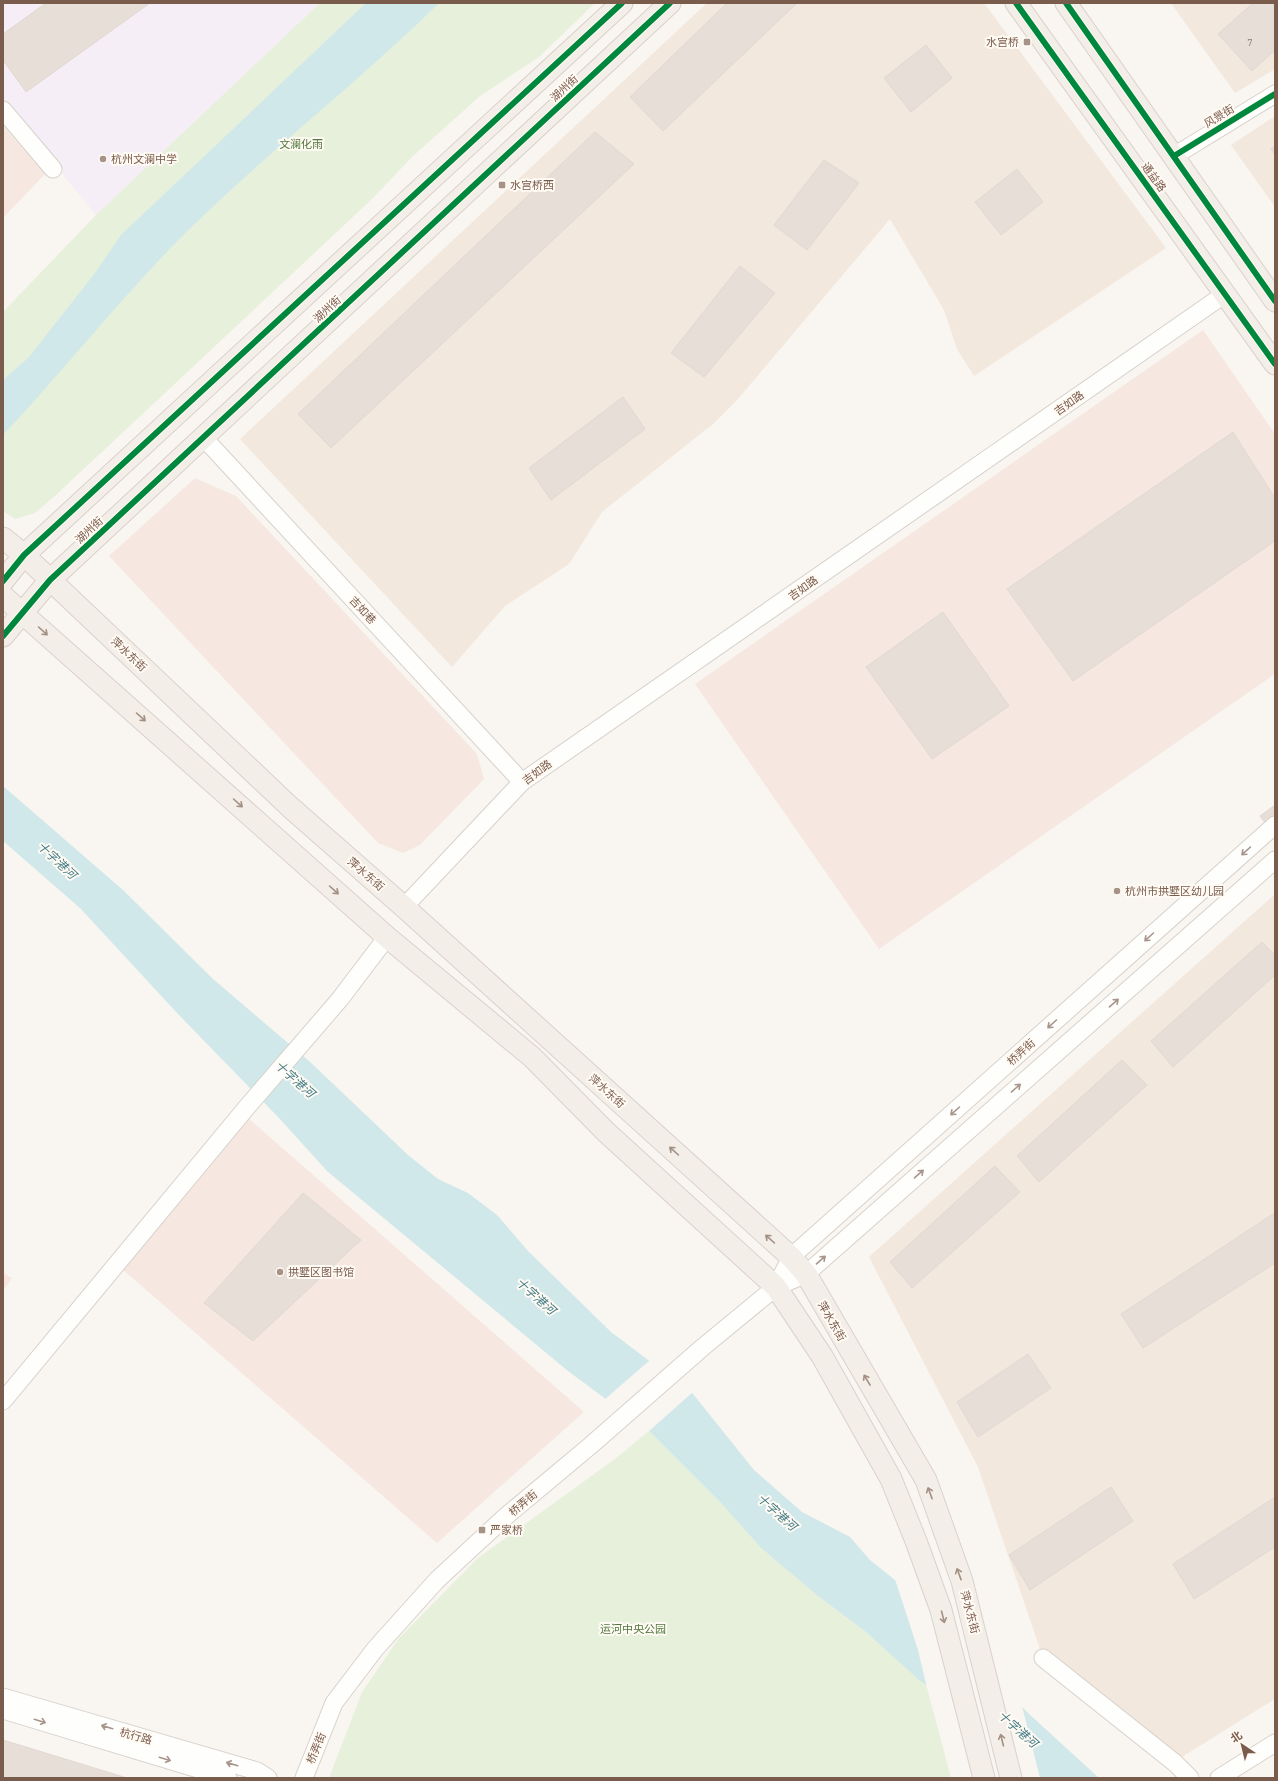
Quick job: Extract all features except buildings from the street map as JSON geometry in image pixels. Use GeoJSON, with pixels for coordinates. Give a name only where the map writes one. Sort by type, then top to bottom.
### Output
{"type":"FeatureCollection","features":[{"type":"Feature","properties":{"kind":"main road"},"geometry":{"type":"LineString","coordinates":[[3,581],[24,555],[622,3]]}},
{"type":"Feature","properties":{"kind":"main road","name":"湖州街"},"geometry":{"type":"LineString","coordinates":[[3,636],[50,580],[670,3]]}},
{"type":"Feature","properties":{"kind":"main road","name":"通益路"},"geometry":{"type":"LineString","coordinates":[[1016,3],[1275,364]]}},
{"type":"Feature","properties":{"kind":"main road"},"geometry":{"type":"LineString","coordinates":[[1066,3],[1275,301]]}},
{"type":"Feature","properties":{"kind":"main road","name":"萍水东街"},"geometry":{"type":"LineString","coordinates":[[3,538],[24,555],[290,807],[404,907],[791,1257],[806,1274],[926,1480],[962,1581],[1011,1778]]}},
{"type":"Feature","properties":{"kind":"main road"},"geometry":{"type":"LineString","coordinates":[[3,596],[23,612],[387,937],[532,1057],[606,1132],[776,1287],[822,1356],[891,1479],[916,1541],[941,1610],[984,1778]]}},
{"type":"Feature","properties":{"kind":"street","name":"风景街"},"geometry":{"type":"LineString","coordinates":[[1174,156],[1275,94]]}},
{"type":"Feature","properties":{"kind":"street"},"geometry":{"type":"LineString","coordinates":[[3,110],[53,169]]}},
{"type":"Feature","properties":{"kind":"street","name":"吉如路"},"geometry":{"type":"LineString","coordinates":[[404,907],[522,782],[1226,294]]}},
{"type":"Feature","properties":{"kind":"street","name":"吉如巷"},"geometry":{"type":"LineString","coordinates":[[203,437],[522,782]]}},
{"type":"Feature","properties":{"kind":"street","name":"桥弄街"},"geometry":{"type":"LineString","coordinates":[[776,1287],[791,1257],[1275,825]]}},
{"type":"Feature","properties":{"kind":"street","name":"桥弄街"},"geometry":{"type":"LineString","coordinates":[[304,1778],[334,1703],[375,1649],[437,1580],[505,1517],[590,1446],[703,1347],[776,1287],[806,1274],[1275,860]]}},
{"type":"Feature","properties":{"kind":"street"},"geometry":{"type":"LineString","coordinates":[[3,1400],[247,1107],[340,999],[387,937]]}},
{"type":"Feature","properties":{"kind":"street"},"geometry":{"type":"LineString","coordinates":[[1043,1658],[1175,1763],[1190,1778]]}},
{"type":"Feature","properties":{"kind":"street","name":"杭行路"},"geometry":{"type":"LineString","coordinates":[[3,1697],[257,1771],[268,1778]]}},
{"type":"Feature","properties":{"kind":"street","name":"杭行路"},"geometry":{"type":"LineString","coordinates":[[3,1710],[228,1778]]}},
{"type":"Feature","properties":{"kind":"street"},"geometry":{"type":"LineString","coordinates":[[1219,1778],[1275,1743]]}},
{"type":"Feature","properties":{"kind":"shaded area","name":"杭州文澜中学"},"geometry":{"type":"Polygon","coordinates":[[[3,3],[320,3],[96,215],[3,102],[3,3]]]}},
{"type":"Feature","properties":{"kind":"shaded area"},"geometry":{"type":"Polygon","coordinates":[[[707,3],[984,3],[1166,248],[974,376],[957,349],[944,310],[890,219],[738,399],[713,424],[602,512],[569,564],[505,606],[452,667],[240,439],[707,3]]]}},
{"type":"Feature","properties":{"kind":"shaded area"},"geometry":{"type":"Polygon","coordinates":[[[1171,3],[1275,3],[1275,69],[1235,93],[1171,3]]]}},
{"type":"Feature","properties":{"kind":"shaded area"},"geometry":{"type":"Polygon","coordinates":[[[1275,116],[1275,207],[1231,145],[1275,116]]]}},
{"type":"Feature","properties":{"kind":"shaded area"},"geometry":{"type":"Polygon","coordinates":[[[3,126],[45,174],[3,218],[3,126]]]}},
{"type":"Feature","properties":{"kind":"shaded area"},"geometry":{"type":"Polygon","coordinates":[[[1203,330],[1275,434],[1275,674],[879,949],[695,684],[1203,330]]]}},
{"type":"Feature","properties":{"kind":"shaded area"},"geometry":{"type":"Polygon","coordinates":[[[195,478],[236,496],[477,754],[484,779],[420,845],[403,853],[378,843],[109,556],[195,478]]]}},
{"type":"Feature","properties":{"kind":"shaded area"},"geometry":{"type":"Polygon","coordinates":[[[1275,894],[1275,1699],[1182,1757],[1040,1649],[978,1467],[869,1257],[1275,894]]]}},
{"type":"Feature","properties":{"kind":"shaded area"},"geometry":{"type":"Polygon","coordinates":[[[248,1118],[584,1412],[437,1543],[122,1269],[248,1118]]]}},
{"type":"Feature","properties":{"kind":"shaded area"},"geometry":{"type":"Polygon","coordinates":[[[3,1273],[12,1278],[3,1291],[3,1273]]]}},
{"type":"Feature","properties":{"kind":"green space","name":"文澜化雨"},"geometry":{"type":"Polygon","coordinates":[[[320,3],[595,3],[539,57],[480,96],[412,157],[372,199],[57,494],[35,513],[15,519],[3,511],[3,312],[96,215],[320,3]]]}},
{"type":"Feature","properties":{"kind":"green space","name":"运河中央公园"},"geometry":{"type":"Polygon","coordinates":[[[649,1431],[721,1503],[761,1548],[818,1596],[866,1632],[926,1684],[951,1778],[329,1778],[362,1692],[399,1638],[478,1558],[615,1459],[649,1431]]]}},
{"type":"Feature","properties":{"kind":"water"},"geometry":{"type":"Polygon","coordinates":[[[366,3],[439,3],[381,57],[261,162],[203,216],[126,296],[3,435],[3,380],[29,357],[95,273],[121,235],[366,3]]]}},
{"type":"Feature","properties":{"kind":"water","name":"十字港河"},"geometry":{"type":"Polygon","coordinates":[[[3,786],[123,890],[213,979],[309,1061],[408,1155],[438,1179],[468,1193],[497,1215],[528,1251],[611,1332],[693,1394],[754,1470],[802,1512],[850,1537],[870,1560],[905,1588],[1028,1713],[1099,1778],[1038,1778],[968,1713],[919,1680],[866,1632],[818,1596],[761,1548],[721,1503],[649,1431],[568,1371],[327,1171],[279,1118],[178,1014],[80,908],[3,841],[3,786]]]}},
{"type":"Feature","properties":{"kind":"pier"},"geometry":{"type":"Polygon","coordinates":[[[650,1360],[693,1392],[648,1432],[604,1400],[650,1360]]]}},
{"type":"Feature","properties":{"kind":"pier"},"geometry":{"type":"Polygon","coordinates":[[[894,1576],[907,1587],[1021,1702],[1040,1778],[1035,1778],[966,1714],[927,1688],[918,1650],[894,1576]]]}},
{"type":"Feature","properties":{"kind":"cycle path"},"geometry":{"type":"LineString","coordinates":[[3,581],[24,555],[622,3]]}},
{"type":"Feature","properties":{"kind":"cycle path"},"geometry":{"type":"LineString","coordinates":[[3,636],[50,580],[670,3]]}},
{"type":"Feature","properties":{"kind":"cycle path"},"geometry":{"type":"LineString","coordinates":[[1016,3],[1275,364]]}},
{"type":"Feature","properties":{"kind":"cycle path"},"geometry":{"type":"LineString","coordinates":[[1066,3],[1275,301]]}},
{"type":"Feature","properties":{"kind":"cycle path"},"geometry":{"type":"LineString","coordinates":[[1174,156],[1275,94]]}},
{"type":"Feature","properties":{"kind":"place","name":"水宫桥"},"geometry":{"type":"Point","coordinates":[1027,42]}},
{"type":"Feature","properties":{"kind":"place","name":"杭州文澜中学"},"geometry":{"type":"Point","coordinates":[103,159]}},
{"type":"Feature","properties":{"kind":"place","name":"水宫桥西"},"geometry":{"type":"Point","coordinates":[502,185]}},
{"type":"Feature","properties":{"kind":"place","name":"杭州市拱墅区幼儿园"},"geometry":{"type":"Point","coordinates":[1117,891]}},
{"type":"Feature","properties":{"kind":"place","name":"拱墅区图书馆"},"geometry":{"type":"Point","coordinates":[280,1272]}},
{"type":"Feature","properties":{"kind":"place","name":"严家桥"},"geometry":{"type":"Point","coordinates":[482,1530]}}]}
